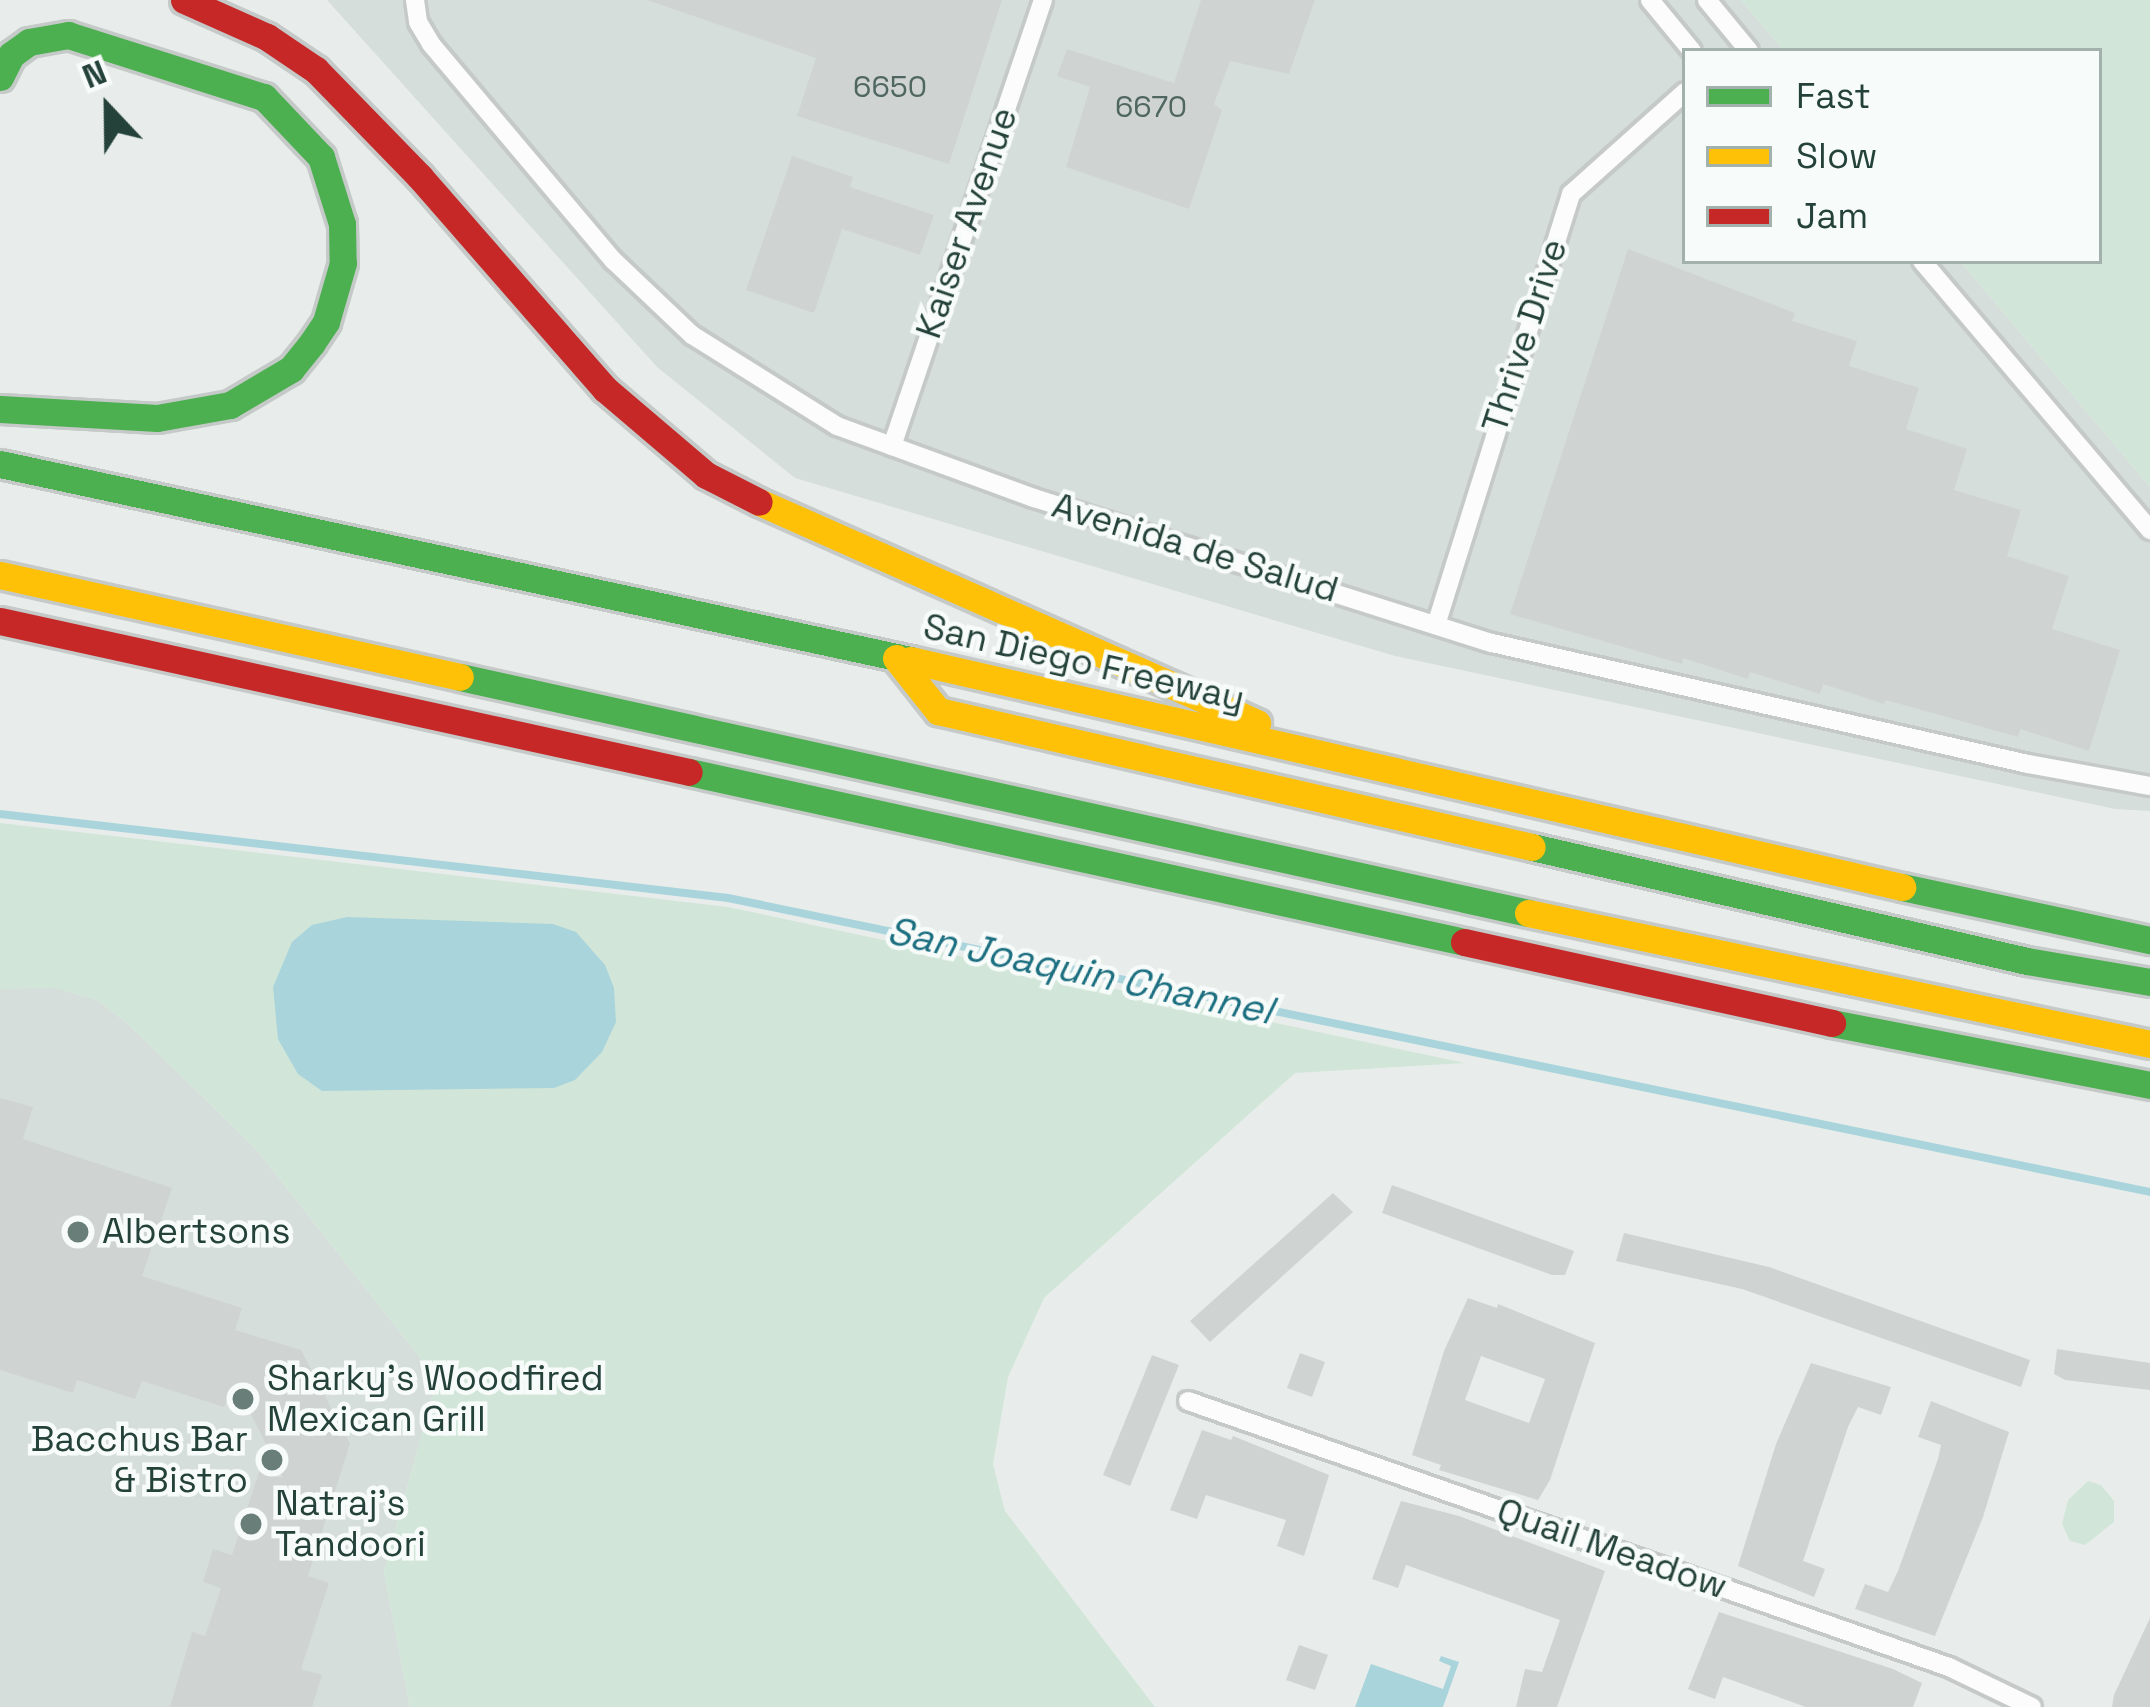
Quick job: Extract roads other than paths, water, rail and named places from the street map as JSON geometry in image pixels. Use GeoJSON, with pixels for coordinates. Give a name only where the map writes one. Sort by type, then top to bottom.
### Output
{"type":"FeatureCollection","features":[{"type":"Feature","properties":{"kind":"highway"},"geometry":{"type":"LineString","coordinates":[[184,0],[267,37],[316,70],[420,176],[605,389],[706,475],[827,536],[921,572],[1326,754]]}},
{"type":"Feature","properties":{"kind":"highway"},"geometry":{"type":"LineString","coordinates":[[0,77],[11,55],[29,42],[68,35],[264,97],[321,157],[342,224],[343,263],[326,322],[312,344],[291,369],[230,405],[157,418],[0,409]]}},
{"type":"Feature","properties":{"kind":"highway","name":"San Diego Freeway"},"geometry":{"type":"LineString","coordinates":[[0,464],[896,658],[1972,904],[2150,940]]}},
{"type":"Feature","properties":{"kind":"highway"},"geometry":{"type":"LineString","coordinates":[[0,575],[1889,993],[2150,1044]]}},
{"type":"Feature","properties":{"kind":"highway"},"geometry":{"type":"LineString","coordinates":[[0,621],[1921,1042],[2150,1085]]}},
{"type":"Feature","properties":{"kind":"highway"},"geometry":{"type":"LineString","coordinates":[[0,646],[87,638]]}},
{"type":"Feature","properties":{"kind":"highway"},"geometry":{"type":"LineString","coordinates":[[896,658],[938,711],[2026,961],[2150,982]]}},
{"type":"Feature","properties":{"kind":"street","name":"Kaiser Avenue"},"geometry":{"type":"LineString","coordinates":[[892,446],[1043,0]]}},
{"type":"Feature","properties":{"kind":"street"},"geometry":{"type":"LineString","coordinates":[[1650,0],[1690,48]]}},
{"type":"Feature","properties":{"kind":"street"},"geometry":{"type":"LineString","coordinates":[[1707,0],[1741,48]]}},
{"type":"Feature","properties":{"kind":"street","name":"Avenida de Salud"},"geometry":{"type":"LineString","coordinates":[[415,2],[431,44],[614,261],[692,335],[790,401],[892,446],[1100,520],[1492,643],[2150,786]]}},
{"type":"Feature","properties":{"kind":"street","name":"Thrive Drive"},"geometry":{"type":"LineString","coordinates":[[1436,625],[1571,194],[1682,95]]}},
{"type":"Feature","properties":{"kind":"street"},"geometry":{"type":"LineString","coordinates":[[1925,264],[2150,530]]}},
{"type":"Feature","properties":{"kind":"street","name":"Quail Meadow"},"geometry":{"type":"LineString","coordinates":[[1188,1401],[1949,1667],[2023,1705]]}},
{"type":"Feature","properties":{"kind":"water"},"geometry":{"type":"Polygon","coordinates":[[[347,917],[553,924],[576,932],[605,965],[614,988],[616,1022],[602,1052],[575,1080],[554,1088],[322,1091],[298,1074],[278,1039],[273,987],[292,942],[312,925],[347,917]]]}},
{"type":"Feature","properties":{"kind":"water"},"geometry":{"type":"Polygon","coordinates":[[[1441,1656],[1459,1662],[1443,1707],[1355,1707],[1371,1664],[1443,1689],[1451,1666],[1439,1661],[1441,1656]]]}},
{"type":"Feature","properties":{"kind":"waterway","name":"San Joaquin Channel"},"geometry":{"type":"LineString","coordinates":[[0,814],[728,898],[2150,1192]]}},
{"type":"Feature","properties":{"kind":"place","name":"Albertsons"},"geometry":{"type":"Point","coordinates":[78,1232]}},
{"type":"Feature","properties":{"kind":"place","name":"Sharky's Woodfired Mexican Grill"},"geometry":{"type":"Point","coordinates":[243,1399]}},
{"type":"Feature","properties":{"kind":"place","name":"Bacchus Bar & Bistro"},"geometry":{"type":"Point","coordinates":[272,1460]}},
{"type":"Feature","properties":{"kind":"place","name":"Natraj's Tandoori"},"geometry":{"type":"Point","coordinates":[251,1524]}}]}
